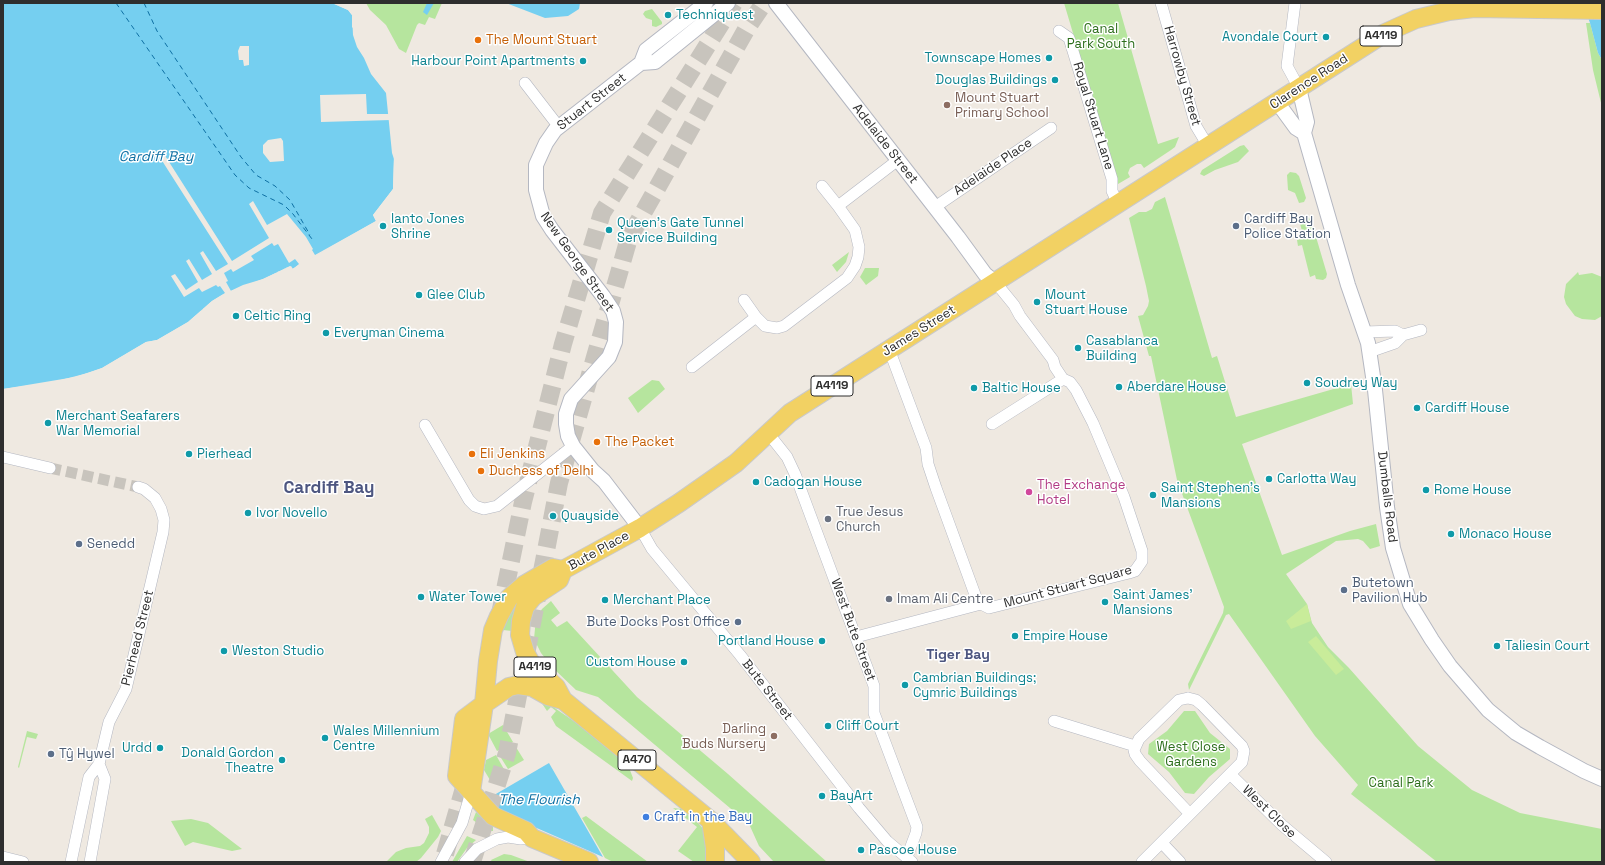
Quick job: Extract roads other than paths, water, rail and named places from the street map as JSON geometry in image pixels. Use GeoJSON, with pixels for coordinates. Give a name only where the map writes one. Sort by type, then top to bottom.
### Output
{"type":"FeatureCollection","features":[{"type":"Feature","properties":{"kind":"main road","name":"Clarence Road"},"geometry":{"type":"LineString","coordinates":[[1208,146],[1385,33],[1403,24],[1449,11],[1474,8],[1514,6],[1602,10]]}},
{"type":"Feature","properties":{"kind":"main road","name":"James Street"},"geometry":{"type":"LineString","coordinates":[[640,528],[726,470],[790,414],[889,349],[996,283],[1208,146]]}},
{"type":"Feature","properties":{"kind":"main road","name":"Bute Place"},"geometry":{"type":"LineString","coordinates":[[484,704],[488,661],[493,630],[508,598],[524,585],[553,568],[564,570],[640,528]]}},
{"type":"Feature","properties":{"kind":"main road","name":"A4119"},"geometry":{"type":"LineString","coordinates":[[563,700],[556,687],[532,665],[525,652],[520,635],[521,621],[526,607],[533,597],[559,580],[564,570]]}},
{"type":"Feature","properties":{"kind":"main road","name":"A470"},"geometry":{"type":"LineString","coordinates":[[484,704],[504,690],[518,685],[532,687],[548,696],[563,700],[711,821],[751,862]]}},
{"type":"Feature","properties":{"kind":"main road"},"geometry":{"type":"LineString","coordinates":[[484,704],[471,792],[493,816],[526,831],[532,838],[589,862]]}},
{"type":"Feature","properties":{"kind":"main road"},"geometry":{"type":"LineString","coordinates":[[711,821],[715,848],[715,862]]}},
{"type":"Feature","properties":{"kind":"street","name":"Stuart Street"},"geometry":{"type":"LineString","coordinates":[[536,165],[554,130],[641,63],[646,50],[706,3]]}},
{"type":"Feature","properties":{"kind":"street","name":"Stuart Street"},"geometry":{"type":"LineString","coordinates":[[641,63],[654,62],[728,3]]}},
{"type":"Feature","properties":{"kind":"street","name":"Adelaide Street"},"geometry":{"type":"LineString","coordinates":[[776,3],[985,274],[996,283]]}},
{"type":"Feature","properties":{"kind":"street","name":"Harrowby Street"},"geometry":{"type":"LineString","coordinates":[[1161,3],[1196,126],[1208,146]]}},
{"type":"Feature","properties":{"kind":"street"},"geometry":{"type":"LineString","coordinates":[[1295,3],[1286,66],[1299,88]]}},
{"type":"Feature","properties":{"kind":"street","name":"Royal Stuart Lane"},"geometry":{"type":"LineString","coordinates":[[1059,31],[1068,38],[1112,179],[1112,192],[1118,204]]}},
{"type":"Feature","properties":{"kind":"street"},"geometry":{"type":"LineString","coordinates":[[525,83],[559,127]]}},
{"type":"Feature","properties":{"kind":"street","name":"Dumballs Road"},"geometry":{"type":"LineString","coordinates":[[1299,88],[1307,122],[1304,133],[1348,285],[1365,332],[1375,390],[1387,507],[1393,548],[1410,604],[1450,666],[1488,710],[1516,733],[1540,748],[1602,779]]}},
{"type":"Feature","properties":{"kind":"street"},"geometry":{"type":"LineString","coordinates":[[1277,102],[1296,128],[1304,133]]}},
{"type":"Feature","properties":{"kind":"street","name":"Adelaide Place"},"geometry":{"type":"LineString","coordinates":[[934,207],[1051,128]]}},
{"type":"Feature","properties":{"kind":"street"},"geometry":{"type":"LineString","coordinates":[[838,206],[898,160]]}},
{"type":"Feature","properties":{"kind":"street","name":"New George Street"},"geometry":{"type":"LineString","coordinates":[[536,165],[536,190],[539,206],[543,216],[552,230],[609,304],[616,322],[615,342],[608,357],[576,392],[571,399],[566,414]]}},
{"type":"Feature","properties":{"kind":"street"},"geometry":{"type":"LineString","coordinates":[[744,300],[756,317],[765,326],[777,328],[784,326],[842,282],[852,272],[858,257],[858,239],[850,222],[822,186]]}},
{"type":"Feature","properties":{"kind":"street","name":"Mount Stuart Square"},"geometry":{"type":"LineString","coordinates":[[856,637],[981,604],[989,608],[1129,573],[1135,571],[1142,561],[1142,550],[1124,497],[1093,423],[1076,390],[1070,382],[1064,379],[1055,367],[1054,360],[996,283]]}},
{"type":"Feature","properties":{"kind":"street"},"geometry":{"type":"LineString","coordinates":[[692,367],[756,317]]}},
{"type":"Feature","properties":{"kind":"street"},"geometry":{"type":"LineString","coordinates":[[1369,352],[1395,343],[1403,335],[1422,330]]}},
{"type":"Feature","properties":{"kind":"street"},"geometry":{"type":"LineString","coordinates":[[1365,332],[1395,331],[1403,335]]}},
{"type":"Feature","properties":{"kind":"street"},"geometry":{"type":"LineString","coordinates":[[889,349],[926,448],[928,464],[936,488],[977,600],[981,604]]}},
{"type":"Feature","properties":{"kind":"street"},"geometry":{"type":"LineString","coordinates":[[992,424],[1064,379]]}},
{"type":"Feature","properties":{"kind":"street","name":"Bute Street"},"geometry":{"type":"LineString","coordinates":[[566,414],[566,430],[574,446],[593,471],[608,485],[640,528],[652,549],[740,655],[887,841],[910,859]]}},
{"type":"Feature","properties":{"kind":"street"},"geometry":{"type":"LineString","coordinates":[[426,426],[469,500],[475,506],[484,509],[497,506],[574,446]]}},
{"type":"Feature","properties":{"kind":"street","name":"West Bute Street"},"geometry":{"type":"LineString","coordinates":[[768,433],[786,457],[795,474],[874,686],[874,713],[917,827],[910,859]]}},
{"type":"Feature","properties":{"kind":"street"},"geometry":{"type":"LineString","coordinates":[[3,458],[50,468]]}},
{"type":"Feature","properties":{"kind":"street","name":"Pierhead Street"},"geometry":{"type":"LineString","coordinates":[[70,862],[89,777],[100,764],[109,722],[126,689],[134,662],[163,532],[164,520],[161,509],[155,498],[149,492],[138,487]]}},
{"type":"Feature","properties":{"kind":"street"},"geometry":{"type":"LineString","coordinates":[[1142,862],[1162,843],[1242,762],[1244,751],[1242,746],[1196,700],[1188,698],[1179,700],[1139,739],[1135,746],[1135,754],[1190,814]]}},
{"type":"Feature","properties":{"kind":"street"},"geometry":{"type":"LineString","coordinates":[[1054,721],[1135,746]]}},
{"type":"Feature","properties":{"kind":"street","name":"Pierhead Street"},"geometry":{"type":"LineString","coordinates":[[90,862],[105,779],[100,764]]}},
{"type":"Feature","properties":{"kind":"street","name":"West Close"},"geometry":{"type":"LineString","coordinates":[[1230,774],[1309,849],[1326,862]]}},
{"type":"Feature","properties":{"kind":"street"},"geometry":{"type":"LineString","coordinates":[[441,862],[462,823],[471,792]]}},
{"type":"Feature","properties":{"kind":"street"},"geometry":{"type":"LineString","coordinates":[[465,862],[476,849],[497,839],[508,837],[521,839],[532,838]]}},
{"type":"Feature","properties":{"kind":"street"},"geometry":{"type":"LineString","coordinates":[[1162,843],[1180,862]]}},
{"type":"Feature","properties":{"kind":"street"},"geometry":{"type":"LineString","coordinates":[[3,858],[23,862]]}},
{"type":"Feature","properties":{"kind":"water","name":"Cardiff Bay"},"geometry":{"type":"Polygon","coordinates":[[[3,3],[332,3],[348,10],[352,15],[353,35],[357,47],[371,74],[386,93],[392,153],[394,159],[393,189],[373,215],[376,221],[292,269],[290,266],[263,279],[243,285],[222,295],[212,301],[188,322],[157,340],[146,342],[102,368],[88,373],[53,382],[3,389],[3,3]]]}},
{"type":"Feature","properties":{"kind":"water"},"geometry":{"type":"Polygon","coordinates":[[[427,3],[434,3],[427,15],[423,12],[427,3]]]}},
{"type":"Feature","properties":{"kind":"water"},"geometry":{"type":"Polygon","coordinates":[[[506,3],[580,3],[579,9],[568,16],[545,18],[506,3]]]}},
{"type":"Feature","properties":{"kind":"water"},"geometry":{"type":"Polygon","coordinates":[[[1583,3],[1602,3],[1602,60],[1598,53],[1583,3]]]}},
{"type":"Feature","properties":{"kind":"water","name":"The Flourish"},"geometry":{"type":"Polygon","coordinates":[[[549,763],[603,857],[507,815],[493,805],[489,798],[549,763]]]}},
{"type":"Feature","properties":{"kind":"tunnel"},"geometry":{"type":"LineString","coordinates":[[500,614],[523,502],[563,344],[602,213],[734,3]]}},
{"type":"Feature","properties":{"kind":"tunnel"},"geometry":{"type":"LineString","coordinates":[[472,862],[507,753],[559,483],[629,238],[747,28],[764,3]]}},
{"type":"Feature","properties":{"kind":"tunnel"},"geometry":{"type":"LineString","coordinates":[[50,468],[138,487]]}},
{"type":"Feature","properties":{"kind":"tunnel"},"geometry":{"type":"LineString","coordinates":[[445,854],[468,772]]}},
{"type":"Feature","properties":{"kind":"place","name":"Techniquest"},"geometry":{"type":"Point","coordinates":[668,15]}},
{"type":"Feature","properties":{"kind":"place","name":"Avondale Court"},"geometry":{"type":"Point","coordinates":[1326,37]}},
{"type":"Feature","properties":{"kind":"place","name":"The Mount Stuart"},"geometry":{"type":"Point","coordinates":[478,40]}},
{"type":"Feature","properties":{"kind":"place","name":"Townscape Homes"},"geometry":{"type":"Point","coordinates":[1049,58]}},
{"type":"Feature","properties":{"kind":"place","name":"Harbour Point Apartments"},"geometry":{"type":"Point","coordinates":[583,61]}},
{"type":"Feature","properties":{"kind":"place","name":"Douglas Buildings"},"geometry":{"type":"Point","coordinates":[1055,80]}},
{"type":"Feature","properties":{"kind":"place","name":"Mount Stuart Primary School"},"geometry":{"type":"Point","coordinates":[947,105]}},
{"type":"Feature","properties":{"kind":"place","name":"Ianto Jones Shrine"},"geometry":{"type":"Point","coordinates":[383,226]}},
{"type":"Feature","properties":{"kind":"place","name":"Cardiff Bay Police Station"},"geometry":{"type":"Point","coordinates":[1236,226]}},
{"type":"Feature","properties":{"kind":"place","name":"Queen's Gate Tunnel Service Building"},"geometry":{"type":"Point","coordinates":[609,230]}},
{"type":"Feature","properties":{"kind":"place","name":"Glee Club"},"geometry":{"type":"Point","coordinates":[419,295]}},
{"type":"Feature","properties":{"kind":"place","name":"Mount Stuart House"},"geometry":{"type":"Point","coordinates":[1037,302]}},
{"type":"Feature","properties":{"kind":"place","name":"Celtic Ring"},"geometry":{"type":"Point","coordinates":[236,316]}},
{"type":"Feature","properties":{"kind":"place","name":"Everyman Cinema"},"geometry":{"type":"Point","coordinates":[326,333]}},
{"type":"Feature","properties":{"kind":"place","name":"Casablanca Building"},"geometry":{"type":"Point","coordinates":[1078,348]}},
{"type":"Feature","properties":{"kind":"place","name":"Soudrey Way"},"geometry":{"type":"Point","coordinates":[1307,383]}},
{"type":"Feature","properties":{"kind":"place","name":"Aberdare House"},"geometry":{"type":"Point","coordinates":[1119,387]}},
{"type":"Feature","properties":{"kind":"place","name":"Baltic House"},"geometry":{"type":"Point","coordinates":[974,388]}},
{"type":"Feature","properties":{"kind":"place","name":"Cardiff House"},"geometry":{"type":"Point","coordinates":[1417,408]}},
{"type":"Feature","properties":{"kind":"place","name":"Merchant Seafarers War Memorial"},"geometry":{"type":"Point","coordinates":[48,423]}},
{"type":"Feature","properties":{"kind":"place","name":"The Packet"},"geometry":{"type":"Point","coordinates":[597,442]}},
{"type":"Feature","properties":{"kind":"place","name":"Pierhead"},"geometry":{"type":"Point","coordinates":[189,454]}},
{"type":"Feature","properties":{"kind":"place","name":"Eli Jenkins"},"geometry":{"type":"Point","coordinates":[472,454]}},
{"type":"Feature","properties":{"kind":"place","name":"Duchess of Delhi"},"geometry":{"type":"Point","coordinates":[481,471]}},
{"type":"Feature","properties":{"kind":"place","name":"Carlotta Way"},"geometry":{"type":"Point","coordinates":[1269,479]}},
{"type":"Feature","properties":{"kind":"place","name":"Cadogan House"},"geometry":{"type":"Point","coordinates":[756,482]}},
{"type":"Feature","properties":{"kind":"place","name":"Rome House"},"geometry":{"type":"Point","coordinates":[1426,490]}},
{"type":"Feature","properties":{"kind":"place","name":"The Exchange Hotel"},"geometry":{"type":"Point","coordinates":[1029,492]}},
{"type":"Feature","properties":{"kind":"place","name":"Saint Stephen's Mansions"},"geometry":{"type":"Point","coordinates":[1153,495]}},
{"type":"Feature","properties":{"kind":"place","name":"Ivor Novello"},"geometry":{"type":"Point","coordinates":[248,513]}},
{"type":"Feature","properties":{"kind":"place","name":"Quayside"},"geometry":{"type":"Point","coordinates":[553,516]}},
{"type":"Feature","properties":{"kind":"place","name":"True Jesus Church"},"geometry":{"type":"Point","coordinates":[828,519]}},
{"type":"Feature","properties":{"kind":"place","name":"Monaco House"},"geometry":{"type":"Point","coordinates":[1451,534]}},
{"type":"Feature","properties":{"kind":"place","name":"Senedd"},"geometry":{"type":"Point","coordinates":[79,544]}},
{"type":"Feature","properties":{"kind":"place","name":"Butetown Pavilion Hub"},"geometry":{"type":"Point","coordinates":[1344,590]}},
{"type":"Feature","properties":{"kind":"place","name":"Water Tower"},"geometry":{"type":"Point","coordinates":[421,597]}},
{"type":"Feature","properties":{"kind":"place","name":"Imam Ali Centre"},"geometry":{"type":"Point","coordinates":[889,599]}},
{"type":"Feature","properties":{"kind":"place","name":"Merchant Place"},"geometry":{"type":"Point","coordinates":[605,600]}},
{"type":"Feature","properties":{"kind":"place","name":"Saint James' Mansions"},"geometry":{"type":"Point","coordinates":[1105,602]}},
{"type":"Feature","properties":{"kind":"place","name":"Bute Docks Post Office"},"geometry":{"type":"Point","coordinates":[738,622]}},
{"type":"Feature","properties":{"kind":"place","name":"Empire House"},"geometry":{"type":"Point","coordinates":[1015,636]}},
{"type":"Feature","properties":{"kind":"place","name":"Portland House"},"geometry":{"type":"Point","coordinates":[822,641]}},
{"type":"Feature","properties":{"kind":"place","name":"Taliesin Court"},"geometry":{"type":"Point","coordinates":[1497,646]}},
{"type":"Feature","properties":{"kind":"place","name":"Weston Studio"},"geometry":{"type":"Point","coordinates":[224,651]}},
{"type":"Feature","properties":{"kind":"place","name":"Custom House"},"geometry":{"type":"Point","coordinates":[684,662]}},
{"type":"Feature","properties":{"kind":"place","name":"Cambrian Buildings; Cymric Buildings"},"geometry":{"type":"Point","coordinates":[905,685]}},
{"type":"Feature","properties":{"kind":"place","name":"Cliff Court"},"geometry":{"type":"Point","coordinates":[828,726]}},
{"type":"Feature","properties":{"kind":"place","name":"Darling Buds Nursery"},"geometry":{"type":"Point","coordinates":[774,736]}},
{"type":"Feature","properties":{"kind":"place","name":"Wales Millennium Centre"},"geometry":{"type":"Point","coordinates":[325,738]}},
{"type":"Feature","properties":{"kind":"place","name":"Urdd"},"geometry":{"type":"Point","coordinates":[160,748]}},
{"type":"Feature","properties":{"kind":"place","name":"Tŷ Hywel"},"geometry":{"type":"Point","coordinates":[51,754]}},
{"type":"Feature","properties":{"kind":"place","name":"Donald Gordon Theatre"},"geometry":{"type":"Point","coordinates":[282,760]}},
{"type":"Feature","properties":{"kind":"place","name":"BayArt"},"geometry":{"type":"Point","coordinates":[822,796]}},
{"type":"Feature","properties":{"kind":"place","name":"Craft in the Bay"},"geometry":{"type":"Point","coordinates":[646,817]}},
{"type":"Feature","properties":{"kind":"place","name":"Pascoe House"},"geometry":{"type":"Point","coordinates":[861,850]}},
{"type":"Feature","properties":{"kind":"district","name":"Cardiff Bay"},"geometry":{"type":"Point","coordinates":[329,488]}},
{"type":"Feature","properties":{"kind":"district","name":"Tiger Bay"},"geometry":{"type":"Point","coordinates":[958,655]}},
{"type":"Feature","properties":{"kind":"park label","name":"Canal Park South"},"geometry":{"type":"Point","coordinates":[1101,36]}},
{"type":"Feature","properties":{"kind":"park label","name":"West Close Gardens"},"geometry":{"type":"Point","coordinates":[1191,754]}},
{"type":"Feature","properties":{"kind":"park label","name":"Canal Park"},"geometry":{"type":"Point","coordinates":[1401,783]}}]}
